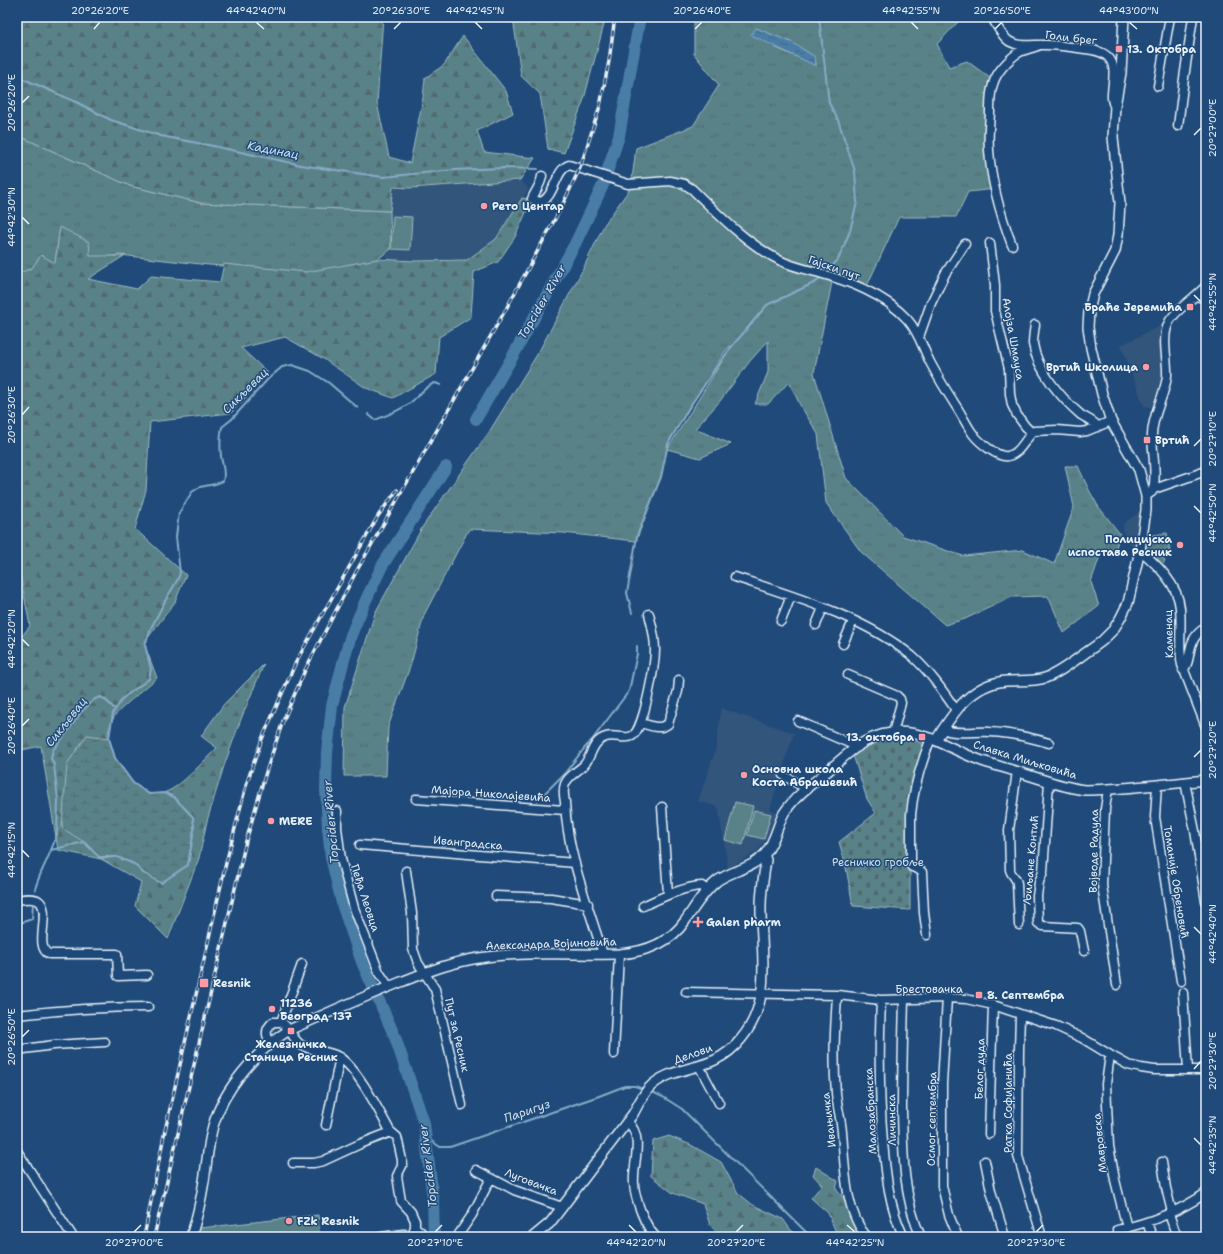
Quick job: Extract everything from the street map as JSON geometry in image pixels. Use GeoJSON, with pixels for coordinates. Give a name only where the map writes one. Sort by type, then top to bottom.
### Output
{"type":"FeatureCollection","features":[{"type":"Feature","properties":{"kind":"street","name":"Голи брег"},"geometry":{"type":"LineString","coordinates":[[992,17],[999,32],[1015,45],[1056,45],[1094,50],[1108,57],[1112,64],[1114,74],[1114,87],[1111,100],[1112,104],[1115,106]]}},
{"type":"Feature","properties":{"kind":"street"},"geometry":{"type":"LineString","coordinates":[[927,935],[924,913],[922,872],[911,865],[911,814],[923,759],[934,739],[956,710],[973,694],[991,684],[1004,681],[1041,679],[1050,676],[1102,641],[1113,630],[1126,609],[1140,550],[1146,510],[1146,496],[1138,466],[1111,421],[1102,394],[1091,348],[1088,322],[1090,303],[1093,294],[1115,251],[1118,235],[1120,202],[1112,137],[1115,106],[1121,73],[1124,17]]}},
{"type":"Feature","properties":{"kind":"street"},"geometry":{"type":"LineString","coordinates":[[1158,86],[1170,17]]}},
{"type":"Feature","properties":{"kind":"street"},"geometry":{"type":"LineString","coordinates":[[1178,126],[1194,17]]}},
{"type":"Feature","properties":{"kind":"street"},"geometry":{"type":"LineString","coordinates":[[1012,245],[998,200],[989,150],[990,98],[994,81],[1002,68],[1020,52],[1040,45]]}},
{"type":"Feature","properties":{"kind":"street","name":"Гајски пут"},"geometry":{"type":"LineString","coordinates":[[542,176],[541,182],[532,199],[540,202],[545,200],[550,194],[564,167],[569,165],[628,184],[670,181],[684,184],[732,227],[766,253],[792,266],[838,279],[878,296],[906,318],[919,337],[931,364],[974,435],[986,447],[998,454],[1010,456],[1021,448],[1032,433]]}},
{"type":"Feature","properties":{"kind":"street","name":"Алојза Шмауса"},"geometry":{"type":"LineString","coordinates":[[990,242],[995,284],[995,311],[1008,369],[1012,404],[1017,416],[1032,433]]}},
{"type":"Feature","properties":{"kind":"street"},"geometry":{"type":"LineString","coordinates":[[919,337],[931,303],[944,274],[965,244]]}},
{"type":"Feature","properties":{"kind":"street"},"geometry":{"type":"LineString","coordinates":[[1154,489],[1152,429],[1167,377],[1165,338],[1167,328],[1172,317],[1206,286]]}},
{"type":"Feature","properties":{"kind":"street"},"geometry":{"type":"LineString","coordinates":[[1196,296],[1206,299]]}},
{"type":"Feature","properties":{"kind":"street"},"geometry":{"type":"LineString","coordinates":[[1034,325],[1033,344],[1037,356],[1053,386],[1081,415],[1095,423],[1098,427]]}},
{"type":"Feature","properties":{"kind":"street"},"geometry":{"type":"LineString","coordinates":[[1032,433],[1043,430],[1080,432],[1098,427],[1111,421]]}},
{"type":"Feature","properties":{"kind":"street"},"geometry":{"type":"LineString","coordinates":[[1146,496],[1154,489],[1206,471]]}},
{"type":"Feature","properties":{"kind":"street","name":"Каменац"},"geometry":{"type":"LineString","coordinates":[[1140,550],[1163,572],[1178,599],[1180,608],[1180,655],[1183,670],[1206,727]]}},
{"type":"Feature","properties":{"kind":"street"},"geometry":{"type":"LineString","coordinates":[[735,577],[823,608],[875,631],[920,663],[956,710]]}},
{"type":"Feature","properties":{"kind":"street"},"geometry":{"type":"LineString","coordinates":[[781,621],[791,596]]}},
{"type":"Feature","properties":{"kind":"street"},"geometry":{"type":"LineString","coordinates":[[816,625],[823,608]]}},
{"type":"Feature","properties":{"kind":"street"},"geometry":{"type":"LineString","coordinates":[[603,954],[575,863],[567,830],[564,795],[565,784],[585,763],[591,751],[601,739],[608,736],[631,737],[636,733],[641,723],[655,656],[654,639],[649,614]]}},
{"type":"Feature","properties":{"kind":"street"},"geometry":{"type":"LineString","coordinates":[[843,644],[853,621]]}},
{"type":"Feature","properties":{"kind":"street"},"geometry":{"type":"LineString","coordinates":[[1183,670],[1186,667],[1191,644],[1202,630],[1206,631]]}},
{"type":"Feature","properties":{"kind":"street"},"geometry":{"type":"LineString","coordinates":[[848,675],[897,696],[900,699],[901,703],[893,733]]}},
{"type":"Feature","properties":{"kind":"street"},"geometry":{"type":"LineString","coordinates":[[641,723],[659,728],[668,724],[678,690],[679,680]]}},
{"type":"Feature","properties":{"kind":"street"},"geometry":{"type":"LineString","coordinates":[[798,721],[858,747]]}},
{"type":"Feature","properties":{"kind":"street"},"geometry":{"type":"LineString","coordinates":[[943,729],[949,732],[990,732],[1011,734],[1026,736],[1049,743]]}},
{"type":"Feature","properties":{"kind":"street","name":"Славка Миљковића"},"geometry":{"type":"LineString","coordinates":[[764,855],[771,845],[785,812],[793,802],[858,747],[871,739],[888,733],[909,733],[934,739],[981,760],[1049,782],[1085,790],[1157,786],[1206,780]]}},
{"type":"Feature","properties":{"kind":"street"},"geometry":{"type":"LineString","coordinates":[[1016,771],[1010,838],[1010,870],[1011,875],[1015,878],[1017,883],[1019,925]]}},
{"type":"Feature","properties":{"kind":"street"},"geometry":{"type":"LineString","coordinates":[[783,775],[807,789]]}},
{"type":"Feature","properties":{"kind":"street","name":"Љиљане Контић"},"geometry":{"type":"LineString","coordinates":[[1049,782],[1043,872],[1038,882],[1038,923],[1043,926],[1076,927],[1079,929],[1084,951]]}},
{"type":"Feature","properties":{"kind":"street"},"geometry":{"type":"LineString","coordinates":[[1185,782],[1202,867],[1206,902]]}},
{"type":"Feature","properties":{"kind":"street","name":"Томаније Обреновић"},"geometry":{"type":"LineString","coordinates":[[1157,786],[1154,817],[1181,981]]}},
{"type":"Feature","properties":{"kind":"street","name":"Војводе Радула"},"geometry":{"type":"LineString","coordinates":[[1108,789],[1105,809],[1102,885],[1117,985]]}},
{"type":"Feature","properties":{"kind":"street","name":"Мајора Николајевића"},"geometry":{"type":"LineString","coordinates":[[416,799],[565,810]]}},
{"type":"Feature","properties":{"kind":"street"},"geometry":{"type":"LineString","coordinates":[[662,807],[668,894]]}},
{"type":"Feature","properties":{"kind":"street","name":"Пеђа Леовца"},"geometry":{"type":"LineString","coordinates":[[337,811],[337,828],[341,859],[354,908],[387,988]]}},
{"type":"Feature","properties":{"kind":"street","name":"Иванградска"},"geometry":{"type":"LineString","coordinates":[[360,845],[575,863]]}},
{"type":"Feature","properties":{"kind":"street","name":"Александра Војиновића"},"geometry":{"type":"LineString","coordinates":[[191,1237],[199,1208],[212,1132],[216,1118],[235,1082],[271,1043],[289,1030],[425,973],[464,961],[498,956],[529,954],[630,954],[651,948],[669,938],[682,926],[707,890],[721,878],[752,864],[764,855]]}},
{"type":"Feature","properties":{"kind":"street","name":"Делови"},"geometry":{"type":"LineString","coordinates":[[534,1237],[550,1223],[628,1122],[648,1089],[662,1077],[699,1066],[721,1057],[737,1043],[749,1028],[759,1006],[762,993],[763,959],[760,903],[766,860],[764,855]]}},
{"type":"Feature","properties":{"kind":"street","name":"Пут за Ресник"},"geometry":{"type":"LineString","coordinates":[[406,872],[412,914],[413,949],[418,963],[435,989],[462,1106]]}},
{"type":"Feature","properties":{"kind":"street"},"geometry":{"type":"LineString","coordinates":[[643,906],[668,894],[699,886],[702,886],[707,890]]}},
{"type":"Feature","properties":{"kind":"street"},"geometry":{"type":"LineString","coordinates":[[496,896],[551,898],[588,904]]}},
{"type":"Feature","properties":{"kind":"street"},"geometry":{"type":"LineString","coordinates":[[17,900],[34,899],[41,903],[43,917],[42,943],[43,949],[48,954],[117,954],[118,976],[147,974]]}},
{"type":"Feature","properties":{"kind":"street"},"geometry":{"type":"LineString","coordinates":[[614,1054],[619,954]]}},
{"type":"Feature","properties":{"kind":"street"},"geometry":{"type":"LineString","coordinates":[[281,1022],[302,964]]}},
{"type":"Feature","properties":{"kind":"street","name":"Брестовачка"},"geometry":{"type":"LineString","coordinates":[[686,992],[837,995],[881,1000],[947,998],[966,999],[993,1005],[1062,1028],[1128,1065],[1154,1070],[1206,1070]]}},
{"type":"Feature","properties":{"kind":"street"},"geometry":{"type":"LineString","coordinates":[[1183,993],[1188,1070]]}},
{"type":"Feature","properties":{"kind":"street","name":"Ивањичка"},"geometry":{"type":"LineString","coordinates":[[837,995],[834,1056],[836,1093],[847,1185],[855,1217],[860,1228],[867,1237]]}},
{"type":"Feature","properties":{"kind":"street","name":"Осмог септембра"},"geometry":{"type":"LineString","coordinates":[[947,998],[942,1084],[942,1186],[949,1215],[958,1237]]}},
{"type":"Feature","properties":{"kind":"street","name":"Малозабранска"},"geometry":{"type":"LineString","coordinates":[[881,1000],[879,1055],[880,1112],[886,1179],[896,1219],[904,1237]]}},
{"type":"Feature","properties":{"kind":"street","name":"Личинска"},"geometry":{"type":"LineString","coordinates":[[904,1000],[902,1063],[904,1162],[908,1195],[921,1237]]}},
{"type":"Feature","properties":{"kind":"street","name":"Белог дуда"},"geometry":{"type":"LineString","coordinates":[[989,1134],[993,1005]]}},
{"type":"Feature","properties":{"kind":"street"},"geometry":{"type":"LineString","coordinates":[[17,1015],[108,1007],[148,1007]]}},
{"type":"Feature","properties":{"kind":"street","name":"Ратка Софијанића"},"geometry":{"type":"LineString","coordinates":[[1020,1014],[1018,1156],[1042,1237]]}},
{"type":"Feature","properties":{"kind":"street"},"geometry":{"type":"LineString","coordinates":[[271,1043],[267,1036],[267,1028],[273,1022],[281,1022],[284,1023],[293,1038],[300,1044],[306,1047],[332,1053],[348,1063],[391,1132],[397,1137],[402,1160],[402,1166],[397,1176],[401,1201],[413,1215],[415,1221],[413,1233]]}},
{"type":"Feature","properties":{"kind":"street"},"geometry":{"type":"LineString","coordinates":[[17,1050],[105,1042]]}},
{"type":"Feature","properties":{"kind":"street","name":"Мавровска"},"geometry":{"type":"LineString","coordinates":[[1110,1055],[1106,1084],[1109,1146],[1126,1228]]}},
{"type":"Feature","properties":{"kind":"street"},"geometry":{"type":"LineString","coordinates":[[326,1124],[340,1057]]}},
{"type":"Feature","properties":{"kind":"street"},"geometry":{"type":"LineString","coordinates":[[699,1066],[719,1103]]}},
{"type":"Feature","properties":{"kind":"street"},"geometry":{"type":"LineString","coordinates":[[628,1122],[634,1130],[637,1148],[634,1190],[645,1222],[650,1231],[656,1237]]}},
{"type":"Feature","properties":{"kind":"street"},"geometry":{"type":"LineString","coordinates":[[293,1163],[314,1163],[323,1161],[391,1132]]}},
{"type":"Feature","properties":{"kind":"street"},"geometry":{"type":"LineString","coordinates":[[17,1151],[73,1237]]}},
{"type":"Feature","properties":{"kind":"street"},"geometry":{"type":"LineString","coordinates":[[985,1161],[1005,1237]]}},
{"type":"Feature","properties":{"kind":"street"},"geometry":{"type":"LineString","coordinates":[[1162,1162],[1170,1213],[1177,1237]]}},
{"type":"Feature","properties":{"kind":"street","name":"Луговачка"},"geometry":{"type":"LineString","coordinates":[[476,1170],[520,1192],[562,1207]]}},
{"type":"Feature","properties":{"kind":"street","name":"Луговачка"},"geometry":{"type":"LineString","coordinates":[[459,1234],[472,1215],[491,1178]]}},
{"type":"Feature","properties":{"kind":"street"},"geometry":{"type":"LineString","coordinates":[[1119,1233],[1126,1228],[1170,1213],[1193,1202],[1206,1192]]}},
{"type":"Feature","properties":{"kind":"street"},"geometry":{"type":"LineString","coordinates":[[1147,1222],[1152,1237]]}},
{"type":"Feature","properties":{"kind":"street"},"geometry":{"type":"LineString","coordinates":[[381,1237],[421,1232],[423,1237]]}},
{"type":"Feature","properties":{"kind":"shaded area"},"geometry":{"type":"Polygon","coordinates":[[[520,180],[529,189],[496,239],[467,260],[386,260],[393,187],[411,188],[520,180]]]}},
{"type":"Feature","properties":{"kind":"shaded area","name":"Вртић Школица"},"geometry":{"type":"Polygon","coordinates":[[[1160,326],[1164,328],[1160,340],[1163,371],[1154,408],[1144,406],[1121,345],[1160,326]]]}},
{"type":"Feature","properties":{"kind":"shaded area"},"geometry":{"type":"Polygon","coordinates":[[[1140,512],[1140,526],[1135,553],[1129,542],[1124,541],[1123,524],[1140,512]]]}},
{"type":"Feature","properties":{"kind":"shaded area","name":"Основна школа Коста Абрашевић"},"geometry":{"type":"Polygon","coordinates":[[[721,708],[794,733],[770,809],[778,813],[767,838],[757,851],[728,868],[718,807],[698,801],[716,748],[721,708]]]}},
{"type":"Feature","properties":{"kind":"green space"},"geometry":{"type":"Polygon","coordinates":[[[17,17],[83,17],[93,21],[94,17],[383,17],[377,103],[389,157],[410,163],[423,98],[425,78],[444,65],[463,36],[506,91],[513,113],[477,131],[484,152],[535,158],[520,180],[411,188],[393,187],[390,211],[201,203],[130,186],[17,135],[17,17]]]}},
{"type":"Feature","properties":{"kind":"green space"},"geometry":{"type":"Polygon","coordinates":[[[513,17],[606,17],[584,99],[564,153],[548,149],[540,94],[521,76],[513,17]]]}},
{"type":"Feature","properties":{"kind":"green space"},"geometry":{"type":"Polygon","coordinates":[[[694,17],[959,17],[961,19],[937,44],[949,67],[967,61],[994,81],[989,138],[996,189],[968,192],[956,217],[899,217],[865,290],[833,277],[814,373],[846,478],[903,536],[963,556],[1023,550],[1054,564],[1074,507],[1065,466],[1078,466],[1098,506],[1120,534],[1115,551],[1101,553],[1091,582],[1099,606],[1064,633],[1048,596],[1012,597],[965,619],[945,625],[861,552],[826,503],[818,434],[800,405],[789,382],[768,404],[755,404],[768,372],[768,341],[750,361],[720,401],[695,429],[731,444],[700,458],[667,449],[661,477],[636,541],[563,533],[469,529],[424,615],[411,664],[388,727],[386,776],[344,776],[345,707],[375,613],[423,526],[489,432],[538,353],[583,269],[604,225],[631,187],[636,148],[693,126],[719,85],[694,54],[694,17]],[[756,28],[776,48],[816,65],[815,57],[793,43],[756,28]],[[730,346],[670,439],[668,448],[731,347],[730,346]]]}},
{"type":"Feature","properties":{"kind":"green space"},"geometry":{"type":"Polygon","coordinates":[[[17,135],[130,186],[201,203],[390,211],[391,249],[378,259],[316,273],[209,265],[120,255],[85,259],[60,227],[55,263],[28,276],[17,279],[17,135]]]}},
{"type":"Feature","properties":{"kind":"green space"},"geometry":{"type":"Polygon","coordinates":[[[522,198],[532,199],[515,237],[498,262],[474,272],[471,317],[439,337],[436,374],[393,398],[366,388],[322,358],[285,337],[241,348],[268,373],[231,413],[150,422],[146,490],[135,529],[186,575],[175,602],[144,643],[157,678],[127,703],[114,717],[109,730],[109,742],[112,751],[127,776],[141,789],[148,793],[164,793],[179,784],[217,748],[201,736],[224,704],[264,664],[241,719],[224,766],[207,821],[199,858],[168,939],[135,906],[141,882],[101,859],[58,850],[41,746],[17,751],[17,642],[30,626],[17,562],[17,274],[32,268],[41,255],[55,263],[60,227],[89,242],[90,256],[124,256],[88,279],[137,289],[151,276],[220,282],[224,264],[306,272],[378,259],[415,261],[467,260],[496,239],[522,198]]]}},
{"type":"Feature","properties":{"kind":"green space"},"geometry":{"type":"Polygon","coordinates":[[[393,216],[412,217],[410,250],[391,249],[393,216]]]}},
{"type":"Feature","properties":{"kind":"green space"},"geometry":{"type":"Polygon","coordinates":[[[1167,533],[1170,551],[1166,549],[1162,557],[1165,560],[1162,566],[1145,549],[1147,536],[1167,533]]]}},
{"type":"Feature","properties":{"kind":"green space"},"geometry":{"type":"Polygon","coordinates":[[[87,735],[109,738],[115,759],[132,782],[149,794],[165,793],[174,797],[193,817],[194,826],[188,865],[161,883],[143,873],[134,864],[117,857],[101,859],[84,842],[62,828],[67,764],[87,735]]]}},
{"type":"Feature","properties":{"kind":"green space","name":"Ресничко гробље"},"geometry":{"type":"Polygon","coordinates":[[[893,736],[906,738],[926,745],[910,816],[910,910],[853,906],[845,862],[839,842],[876,813],[867,799],[853,755],[863,748],[893,736]]]}},
{"type":"Feature","properties":{"kind":"green space"},"geometry":{"type":"Polygon","coordinates":[[[735,802],[753,806],[743,845],[725,840],[735,802]]]}},
{"type":"Feature","properties":{"kind":"green space"},"geometry":{"type":"Polygon","coordinates":[[[754,810],[771,814],[764,839],[747,835],[754,810]]]}},
{"type":"Feature","properties":{"kind":"green space"},"geometry":{"type":"Polygon","coordinates":[[[669,1136],[691,1145],[721,1162],[738,1193],[753,1205],[783,1219],[790,1229],[799,1237],[721,1237],[710,1225],[703,1204],[673,1193],[651,1176],[653,1141],[669,1136]]]}},
{"type":"Feature","properties":{"kind":"green space"},"geometry":{"type":"Polygon","coordinates":[[[816,1167],[838,1181],[836,1189],[844,1199],[851,1202],[867,1237],[838,1237],[828,1213],[811,1198],[822,1185],[813,1175],[816,1167]]]}},
{"type":"Feature","properties":{"kind":"green space","name":"FZk Resnik"},"geometry":{"type":"Polygon","coordinates":[[[318,1215],[320,1237],[198,1237],[200,1228],[318,1215]]]}},
{"type":"Feature","properties":{"kind":"water"},"geometry":{"type":"Polygon","coordinates":[[[756,28],[793,43],[815,57],[816,66],[751,35],[756,28]]]}},
{"type":"Feature","properties":{"kind":"waterway","name":"Topcider River"},"geometry":{"type":"LineString","coordinates":[[607,172],[619,136],[640,17]]}},
{"type":"Feature","properties":{"kind":"waterway"},"geometry":{"type":"LineString","coordinates":[[819,17],[829,103],[838,120],[855,171],[857,202],[850,231],[838,260],[828,270]]}},
{"type":"Feature","properties":{"kind":"waterway","name":"Кадинац"},"geometry":{"type":"LineString","coordinates":[[17,76],[76,102],[111,120],[161,136],[301,165],[383,177],[454,170],[504,168],[538,169]]}},
{"type":"Feature","properties":{"kind":"waterway","name":"Topcider River"},"geometry":{"type":"LineString","coordinates":[[476,419],[575,244],[604,183]]}},
{"type":"Feature","properties":{"kind":"waterway"},"geometry":{"type":"LineString","coordinates":[[632,613],[627,593],[637,536],[661,477],[668,444],[690,406],[728,351],[767,305],[816,282],[819,279]]}},
{"type":"Feature","properties":{"kind":"waterway","name":"Сикљевац"},"geometry":{"type":"LineString","coordinates":[[35,890],[51,850],[84,842],[99,857],[117,857],[134,864],[143,873],[161,883],[188,865],[194,830],[193,817],[174,797],[165,793],[149,794],[133,783],[115,758],[109,738],[113,713],[123,698],[149,679],[151,669],[145,645],[151,628],[180,573],[176,537],[179,513],[192,492],[200,487],[223,481],[224,472],[220,445],[222,427],[232,419],[268,379],[282,367],[292,365],[310,371],[329,383],[358,408]]}},
{"type":"Feature","properties":{"kind":"waterway","name":"Сикљевац"},"geometry":{"type":"LineString","coordinates":[[368,414],[375,420],[398,411],[431,384],[435,383],[441,385]]}},
{"type":"Feature","properties":{"kind":"waterway","name":"Topcider River"},"geometry":{"type":"LineString","coordinates":[[434,1237],[433,1199],[424,1123],[395,1037],[362,962],[343,907],[331,857],[326,790],[327,753],[332,706],[351,635],[382,566],[446,467]]}},
{"type":"Feature","properties":{"kind":"waterway"},"geometry":{"type":"LineString","coordinates":[[544,794],[564,774],[629,691],[637,654],[637,646]]}},
{"type":"Feature","properties":{"kind":"waterway","name":"Сикљевац"},"geometry":{"type":"LineString","coordinates":[[51,850],[57,835],[58,800],[54,765],[51,758],[53,750],[82,711],[95,699],[101,697],[115,709]]}},
{"type":"Feature","properties":{"kind":"waterway","name":"Сикљевац"},"geometry":{"type":"LineString","coordinates":[[17,924],[32,919],[33,903]]}},
{"type":"Feature","properties":{"kind":"waterway","name":"Паригуз"},"geometry":{"type":"LineString","coordinates":[[426,1137],[440,1147],[450,1147],[625,1086],[635,1086],[643,1089]]}},
{"type":"Feature","properties":{"kind":"waterway","name":"Паригуз"},"geometry":{"type":"LineString","coordinates":[[650,1091],[682,1109],[811,1237]]}},
{"type":"Feature","properties":{"kind":"railway"},"geometry":{"type":"LineString","coordinates":[[154,1237],[246,841],[266,772],[283,721],[306,668],[356,572],[506,309],[561,208],[580,168],[600,106],[609,61],[615,17]]}},
{"type":"Feature","properties":{"kind":"railway"},"geometry":{"type":"LineString","coordinates":[[144,1237],[164,1135],[226,863],[247,782],[262,739],[296,662],[378,516],[397,490]]}},
{"type":"Feature","properties":{"kind":"place","name":"13. Октобра"},"geometry":{"type":"Point","coordinates":[1119,49]}},
{"type":"Feature","properties":{"kind":"place","name":"Рето Центар"},"geometry":{"type":"Point","coordinates":[484,206]}},
{"type":"Feature","properties":{"kind":"place","name":"Браће Јеремића"},"geometry":{"type":"Point","coordinates":[1190,307]}},
{"type":"Feature","properties":{"kind":"place","name":"Вртић Школица"},"geometry":{"type":"Point","coordinates":[1146,367]}},
{"type":"Feature","properties":{"kind":"place","name":"Вртић"},"geometry":{"type":"Point","coordinates":[1147,440]}},
{"type":"Feature","properties":{"kind":"place","name":"Полицијска испостава Ресник"},"geometry":{"type":"Point","coordinates":[1180,545]}},
{"type":"Feature","properties":{"kind":"place","name":"13. октобра"},"geometry":{"type":"Point","coordinates":[922,737]}},
{"type":"Feature","properties":{"kind":"place","name":"Основна школа Коста Абрашевић"},"geometry":{"type":"Point","coordinates":[744,775]}},
{"type":"Feature","properties":{"kind":"place","name":"MERE"},"geometry":{"type":"Point","coordinates":[271,821]}},
{"type":"Feature","properties":{"kind":"place","name":"Galen pharm"},"geometry":{"type":"Point","coordinates":[698,922]}},
{"type":"Feature","properties":{"kind":"place","name":"Resnik"},"geometry":{"type":"Point","coordinates":[204,983]}},
{"type":"Feature","properties":{"kind":"place","name":"8. Септембра"},"geometry":{"type":"Point","coordinates":[979,995]}},
{"type":"Feature","properties":{"kind":"place","name":"11236 Београд 137"},"geometry":{"type":"Point","coordinates":[272,1009]}},
{"type":"Feature","properties":{"kind":"place","name":"Железничка Станица Ресник"},"geometry":{"type":"Point","coordinates":[291,1031]}},
{"type":"Feature","properties":{"kind":"place","name":"FZk Resnik"},"geometry":{"type":"Point","coordinates":[289,1221]}}]}
